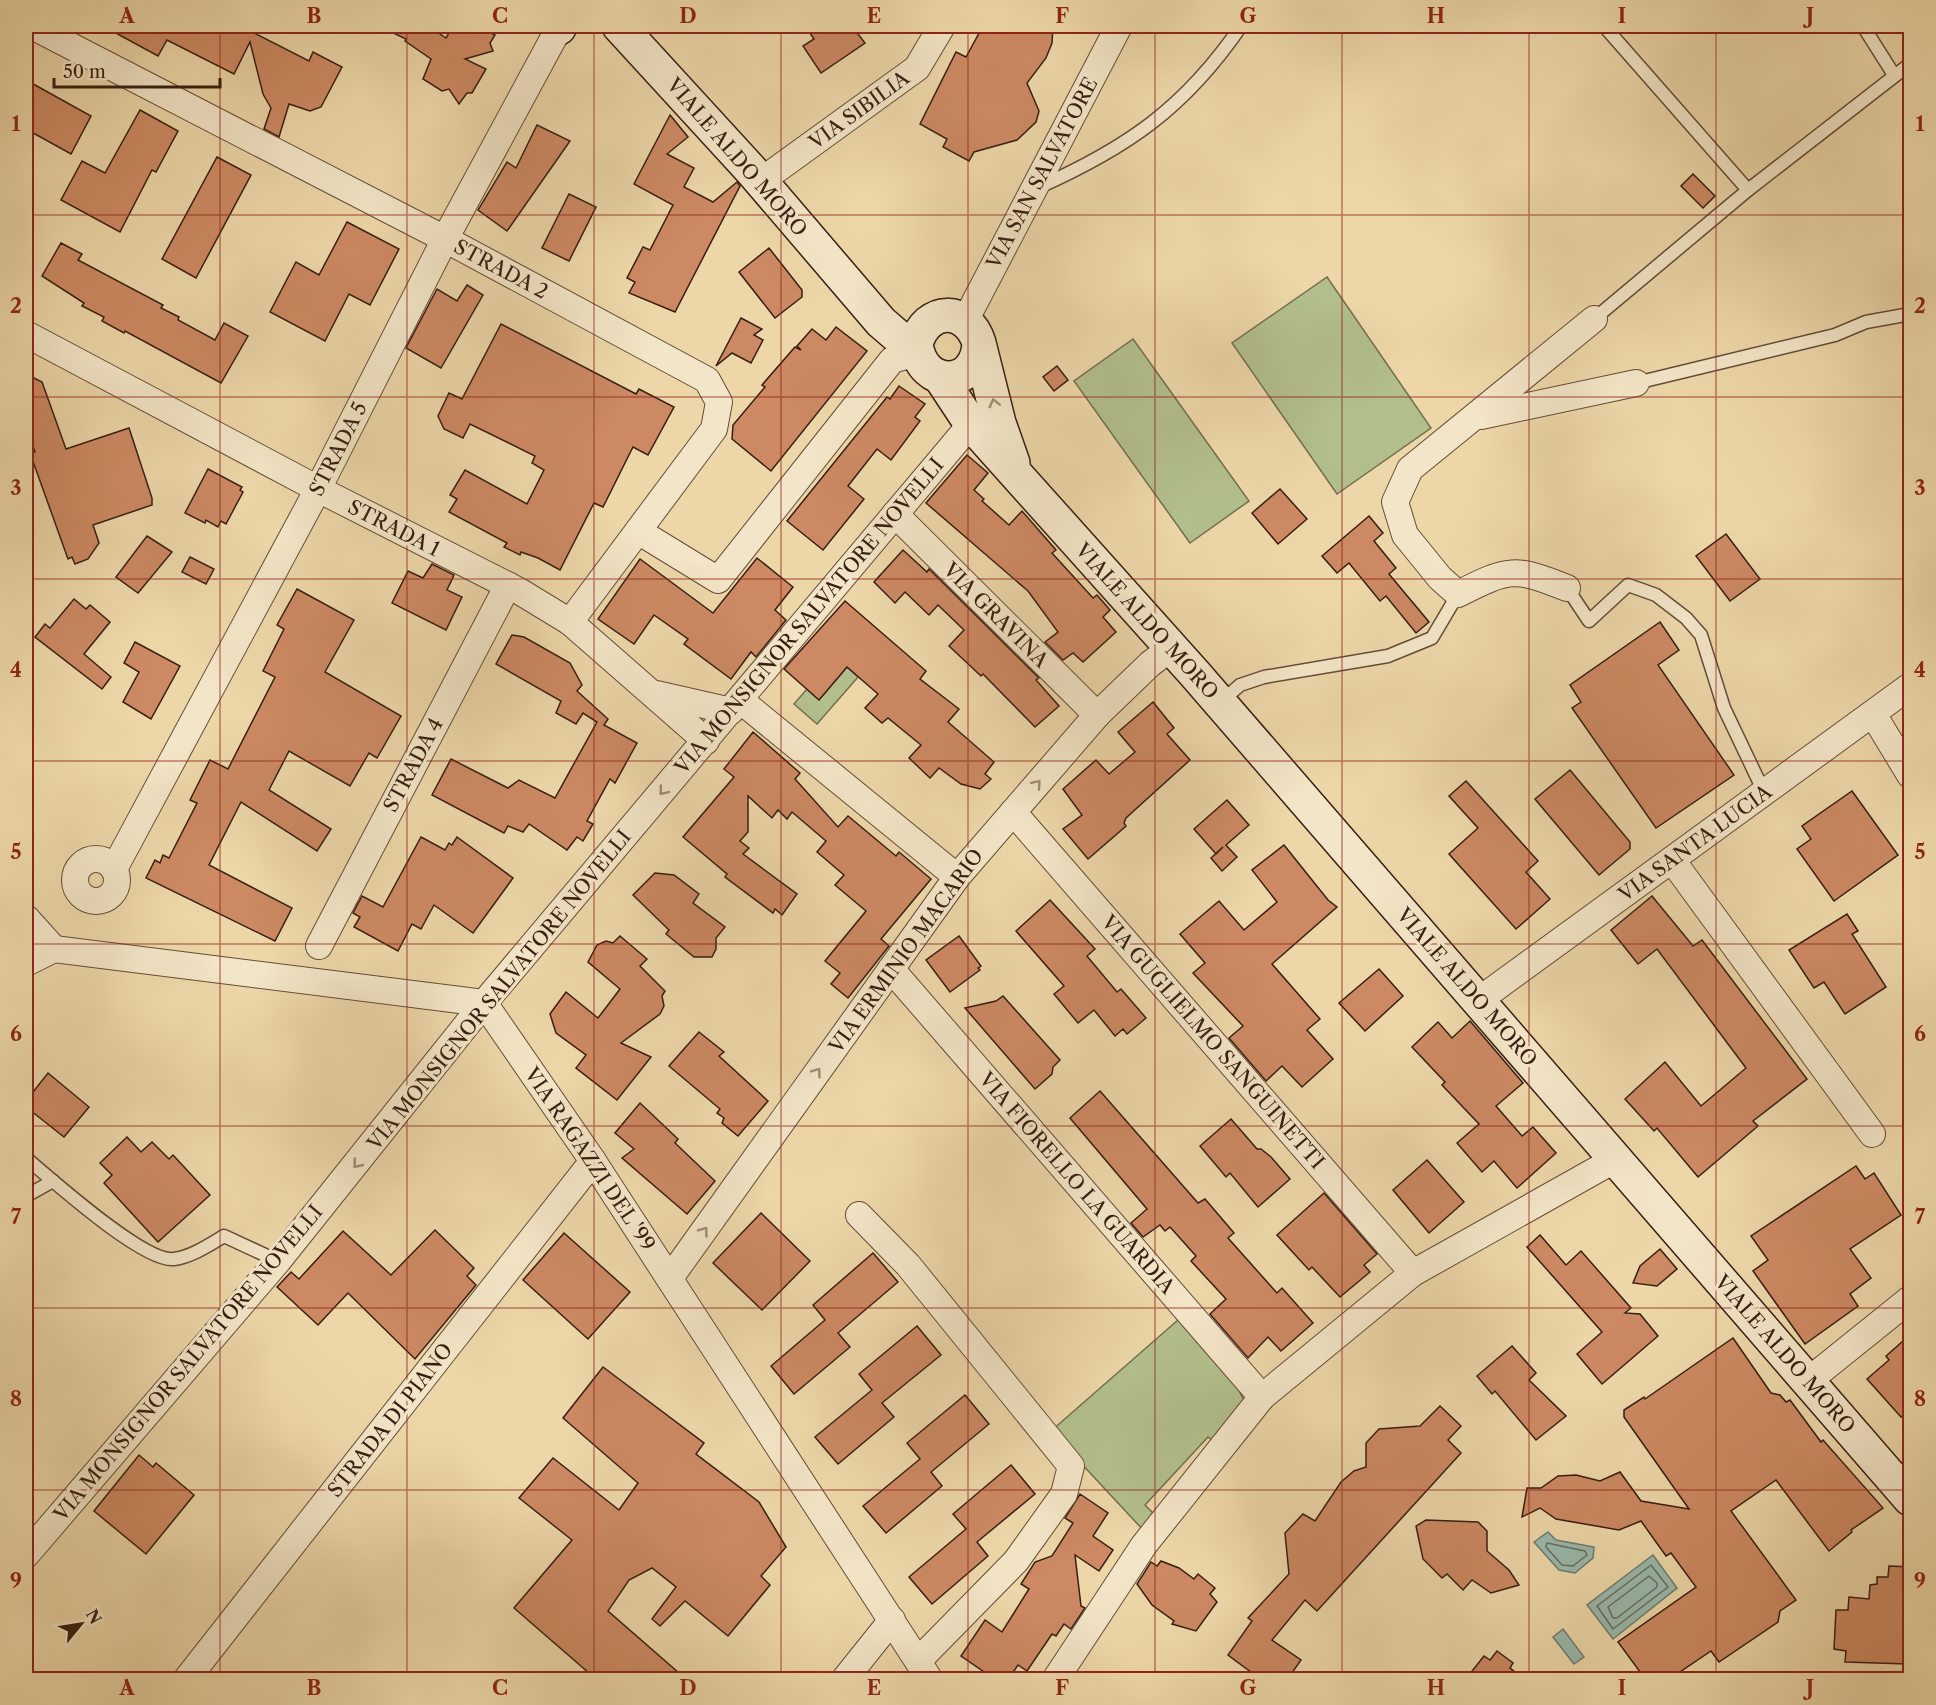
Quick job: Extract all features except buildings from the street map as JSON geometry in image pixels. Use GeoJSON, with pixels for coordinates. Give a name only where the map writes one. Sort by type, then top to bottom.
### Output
{"type":"FeatureCollection","features":[{"type":"Feature","properties":{"kind":"main road","name":"VIALE ALDO MORO"},"geometry":{"type":"LineString","coordinates":[[619,26],[761,181],[881,322],[924,362],[971,424],[1220,703],[1911,1499]]}},
{"type":"Feature","properties":{"kind":"main road","name":"VIALE ALDO MORO"},"geometry":{"type":"LineString","coordinates":[[853,290],[891,310],[959,328],[999,423],[1019,478]]}},
{"type":"Feature","properties":{"kind":"main road"},"geometry":{"type":"LineString","coordinates":[[959,328],[975,363],[968,370],[960,376],[924,362],[919,334],[959,328]]}},
{"type":"Feature","properties":{"kind":"street","name":"STRADA 2"},"geometry":{"type":"LineString","coordinates":[[32,26],[445,239],[707,380],[719,402],[714,429],[570,622]]}},
{"type":"Feature","properties":{"kind":"street","name":"STRADA 5"},"geometry":{"type":"LineString","coordinates":[[114,869],[318,489],[445,239],[558,26]]}},
{"type":"Feature","properties":{"kind":"street","name":"VIA SIBILIA"},"geometry":{"type":"LineString","coordinates":[[761,181],[917,68],[942,26]]}},
{"type":"Feature","properties":{"kind":"street","name":"VIA SAN SALVATORE"},"geometry":{"type":"LineString","coordinates":[[959,328],[1119,26]]}},
{"type":"Feature","properties":{"kind":"street"},"geometry":{"type":"LineString","coordinates":[[1567,588],[1530,573],[1508,572],[1458,594],[1440,578],[1405,535],[1395,502],[1410,470],[1594,319]]}},
{"type":"Feature","properties":{"kind":"street","name":"STRADA 1"},"geometry":{"type":"LineString","coordinates":[[26,334],[318,489],[508,585],[570,622],[706,741]]}},
{"type":"Feature","properties":{"kind":"street"},"geometry":{"type":"LineString","coordinates":[[638,531],[718,580],[892,360],[924,362]]}},
{"type":"Feature","properties":{"kind":"street"},"geometry":{"type":"LineString","coordinates":[[1475,417],[1636,383]]}},
{"type":"Feature","properties":{"kind":"street","name":"VIA MONSIGNOR SALVATORE NOVELLI"},"geometry":{"type":"LineString","coordinates":[[26,1555],[278,1261],[484,1003],[971,424]]}},
{"type":"Feature","properties":{"kind":"street","name":"VIA GRAVINA"},"geometry":{"type":"LineString","coordinates":[[895,514],[1097,715]]}},
{"type":"Feature","properties":{"kind":"street","name":"STRADA 4"},"geometry":{"type":"LineString","coordinates":[[319,946],[508,585]]}},
{"type":"Feature","properties":{"kind":"street","name":"VIA ERMINIO MACARIO"},"geometry":{"type":"LineString","coordinates":[[670,1278],[957,877],[1097,715],[1150,664],[1171,648]]}},
{"type":"Feature","properties":{"kind":"street","name":"VIA SANTA LUCIA"},"geometry":{"type":"LineString","coordinates":[[1479,1000],[1911,686]]}},
{"type":"Feature","properties":{"kind":"street"},"geometry":{"type":"LineString","coordinates":[[652,693],[736,706],[957,877]]}},
{"type":"Feature","properties":{"kind":"street"},"geometry":{"type":"LineString","coordinates":[[1873,714],[1911,775]]}},
{"type":"Feature","properties":{"kind":"street","name":"VIA GUGLIELMO SANGUINETTI"},"geometry":{"type":"LineString","coordinates":[[1013,812],[1413,1273]]}},
{"type":"Feature","properties":{"kind":"street"},"geometry":{"type":"LineString","coordinates":[[1672,860],[1872,1134]]}},
{"type":"Feature","properties":{"kind":"street"},"geometry":{"type":"LineString","coordinates":[[26,918],[54,949]]}},
{"type":"Feature","properties":{"kind":"street"},"geometry":{"type":"LineString","coordinates":[[26,963],[54,949],[484,1003]]}},
{"type":"Feature","properties":{"kind":"street","name":"VIA FIORELLO LA GUARDIA"},"geometry":{"type":"LineString","coordinates":[[891,969],[1262,1397]]}},
{"type":"Feature","properties":{"kind":"street","name":"VIA RAGAZZI DEL '99"},"geometry":{"type":"LineString","coordinates":[[484,1003],[593,1161],[924,1670]]}},
{"type":"Feature","properties":{"kind":"street"},"geometry":{"type":"LineString","coordinates":[[1055,1680],[1144,1545],[1262,1397],[1413,1273],[1616,1159]]}},
{"type":"Feature","properties":{"kind":"street","name":"STRADA DI PIANO"},"geometry":{"type":"LineString","coordinates":[[186,1680],[593,1161]]}},
{"type":"Feature","properties":{"kind":"street"},"geometry":{"type":"LineString","coordinates":[[858,1215],[908,1265],[1071,1466],[1064,1494],[1016,1562],[924,1670]]}},
{"type":"Feature","properties":{"kind":"street"},"geometry":{"type":"LineString","coordinates":[[1808,1381],[1911,1299]]}},
{"type":"Feature","properties":{"kind":"street"},"geometry":{"type":"LineString","coordinates":[[844,1680],[892,1620]]}},
{"type":"Feature","properties":{"kind":"lane"},"geometry":{"type":"LineString","coordinates":[[1033,190],[1109,154],[1146,129],[1185,94],[1221,55],[1241,26]]}},
{"type":"Feature","properties":{"kind":"lane"},"geometry":{"type":"LineString","coordinates":[[1604,26],[1748,190]]}},
{"type":"Feature","properties":{"kind":"lane"},"geometry":{"type":"LineString","coordinates":[[1863,26],[1894,75]]}},
{"type":"Feature","properties":{"kind":"lane"},"geometry":{"type":"LineString","coordinates":[[1594,319],[1748,190],[1911,64]]}},
{"type":"Feature","properties":{"kind":"lane"},"geometry":{"type":"LineString","coordinates":[[1636,383],[1835,335],[1866,322],[1911,314]]}},
{"type":"Feature","properties":{"kind":"lane"},"geometry":{"type":"LineString","coordinates":[[1567,588],[1589,621],[1628,585],[1656,596],[1686,618],[1701,635],[1724,708],[1764,792]]}},
{"type":"Feature","properties":{"kind":"lane"},"geometry":{"type":"LineString","coordinates":[[1220,703],[1240,685],[1264,677],[1388,656],[1432,638],[1458,594]]}},
{"type":"Feature","properties":{"kind":"lane"},"geometry":{"type":"LineString","coordinates":[[26,1158],[52,1181],[144,1251],[172,1260],[199,1251],[224,1236],[278,1261]]}},
{"type":"Feature","properties":{"kind":"lane"},"geometry":{"type":"LineString","coordinates":[[26,1196],[52,1181]]}},
{"type":"Feature","properties":{"kind":"green space"},"geometry":{"type":"Polygon","coordinates":[[[1327,277],[1431,428],[1337,494],[1232,343],[1327,277]]]}},
{"type":"Feature","properties":{"kind":"green space"},"geometry":{"type":"Polygon","coordinates":[[[1133,339],[1249,501],[1190,543],[1074,381],[1133,339]]]}},
{"type":"Feature","properties":{"kind":"green space"},"geometry":{"type":"Polygon","coordinates":[[[847,667],[858,677],[817,724],[794,704],[807,689],[819,700],[847,667]]]}},
{"type":"Feature","properties":{"kind":"green space"},"geometry":{"type":"Polygon","coordinates":[[[1178,1320],[1237,1387],[1244,1400],[1217,1444],[1208,1437],[1145,1505],[1158,1518],[1145,1532],[1051,1431],[1178,1320]]]}},
{"type":"Feature","properties":{"kind":"water"},"geometry":{"type":"Polygon","coordinates":[[[1548,1532],[1556,1540],[1594,1547],[1593,1558],[1575,1573],[1559,1570],[1534,1542],[1548,1532]]]}},
{"type":"Feature","properties":{"kind":"water"},"geometry":{"type":"Polygon","coordinates":[[[1653,1555],[1677,1588],[1613,1639],[1587,1605],[1653,1555]]]}},
{"type":"Feature","properties":{"kind":"water"},"geometry":{"type":"Polygon","coordinates":[[[1563,1629],[1584,1657],[1574,1664],[1553,1637],[1563,1629]]]}}]}
